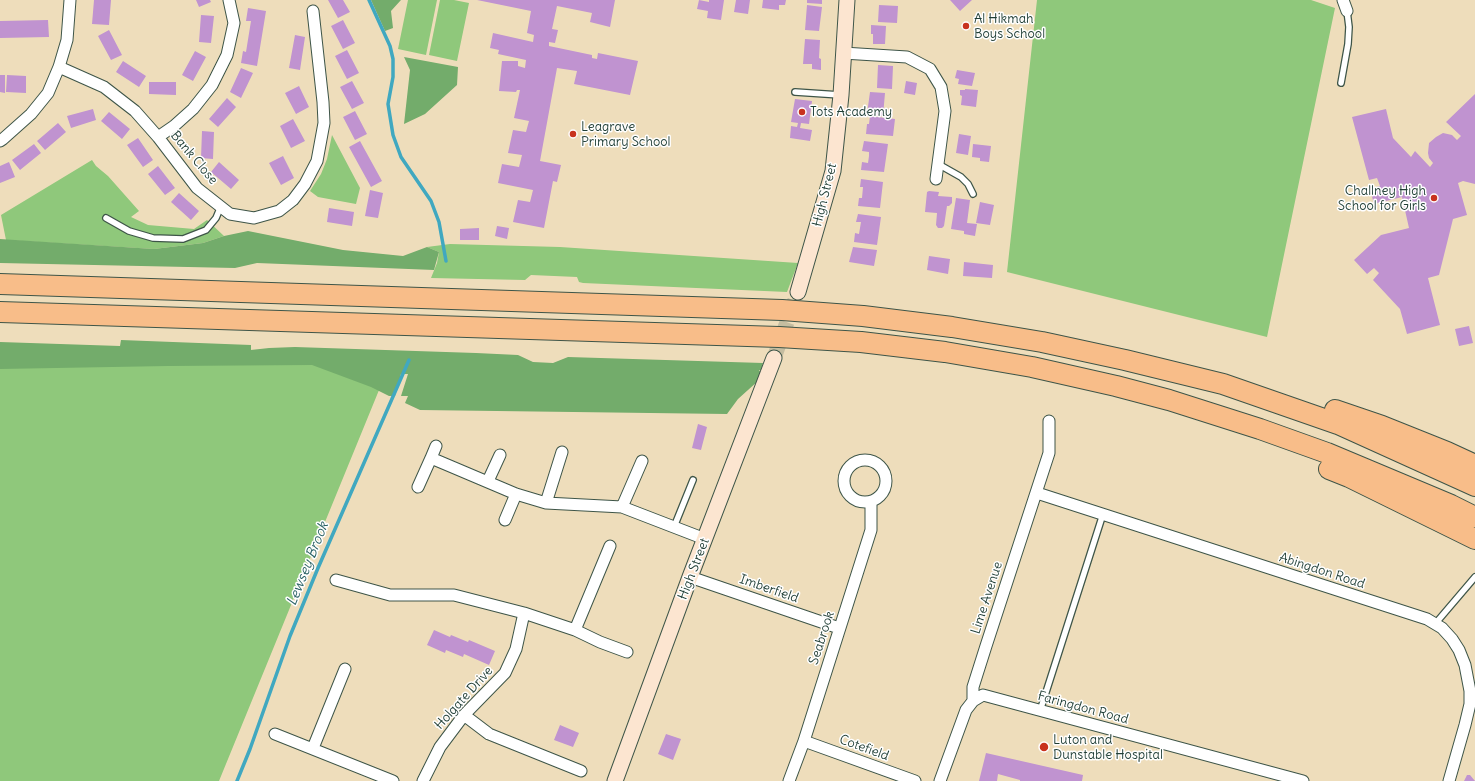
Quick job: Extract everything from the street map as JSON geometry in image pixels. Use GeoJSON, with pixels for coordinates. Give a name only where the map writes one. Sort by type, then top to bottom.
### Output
{"type":"FeatureCollection","features":[{"type":"Feature","properties":{"kind":"highway"},"geometry":{"type":"LineString","coordinates":[[0,284],[774,310],[863,316],[952,327],[1042,342],[1125,360],[1222,384],[1271,392],[1306,400],[1382,426],[1475,465]]}},
{"type":"Feature","properties":{"kind":"highway"},"geometry":{"type":"LineString","coordinates":[[0,312],[779,337],[860,342],[945,352],[1032,367],[1116,386],[1181,404],[1260,429],[1327,453],[1451,505],[1475,517]]}},
{"type":"Feature","properties":{"kind":"highway"},"geometry":{"type":"LineString","coordinates":[[1222,384],[1338,424],[1475,486]]}},
{"type":"Feature","properties":{"kind":"highway"},"geometry":{"type":"LineString","coordinates":[[1181,404],[1349,477],[1475,539]]}},
{"type":"Feature","properties":{"kind":"street"},"geometry":{"type":"LineString","coordinates":[[0,141],[31,114],[48,93],[59,67],[67,40],[70,0]]}},
{"type":"Feature","properties":{"kind":"street"},"geometry":{"type":"LineString","coordinates":[[158,137],[174,126],[193,109],[212,85],[227,55],[234,23],[229,0]]}},
{"type":"Feature","properties":{"kind":"street","name":"High Street"},"geometry":{"type":"LineString","coordinates":[[798,292],[833,171],[841,95],[846,0]]}},
{"type":"Feature","properties":{"kind":"street"},"geometry":{"type":"LineString","coordinates":[[1344,0],[1347,11]]}},
{"type":"Feature","properties":{"kind":"street","name":"Bank Close"},"geometry":{"type":"LineString","coordinates":[[59,67],[104,87],[135,111],[158,137],[197,188],[230,214],[254,218],[279,211],[294,200],[305,184],[317,161],[321,143],[323,116],[313,11]]}},
{"type":"Feature","properties":{"kind":"street"},"geometry":{"type":"LineString","coordinates":[[843,53],[907,57],[930,69],[941,87],[945,111],[936,179]]}},
{"type":"Feature","properties":{"kind":"street","name":"High Street"},"geometry":{"type":"LineString","coordinates":[[614,781],[774,358]]}},
{"type":"Feature","properties":{"kind":"street","name":"Lime Avenue"},"geometry":{"type":"LineString","coordinates":[[940,781],[966,710],[973,701],[973,687],[1037,493],[1049,453],[1049,421]]}},
{"type":"Feature","properties":{"kind":"street"},"geometry":{"type":"LineString","coordinates":[[418,487],[436,446]]}},
{"type":"Feature","properties":{"kind":"street"},"geometry":{"type":"LineString","coordinates":[[546,502],[562,452]]}},
{"type":"Feature","properties":{"kind":"street"},"geometry":{"type":"LineString","coordinates":[[488,481],[500,456]]}},
{"type":"Feature","properties":{"kind":"street"},"geometry":{"type":"LineString","coordinates":[[431,458],[516,494],[546,502],[622,507],[705,539]]}},
{"type":"Feature","properties":{"kind":"street"},"geometry":{"type":"LineString","coordinates":[[622,507],[642,461]]}},
{"type":"Feature","properties":{"kind":"street","name":"Abingdon Road"},"geometry":{"type":"LineString","coordinates":[[1037,493],[1419,617],[1442,628],[1459,650],[1465,665],[1470,691],[1468,711],[1449,781]]}},
{"type":"Feature","properties":{"kind":"street"},"geometry":{"type":"LineString","coordinates":[[505,520],[516,494]]}},
{"type":"Feature","properties":{"kind":"street","name":"Seabrook"},"geometry":{"type":"LineString","coordinates":[[789,781],[804,741],[871,530],[871,502]]}},
{"type":"Feature","properties":{"kind":"street"},"geometry":{"type":"LineString","coordinates":[[574,630],[610,546]]}},
{"type":"Feature","properties":{"kind":"street","name":"Imberfield"},"geometry":{"type":"LineString","coordinates":[[690,577],[839,628]]}},
{"type":"Feature","properties":{"kind":"street"},"geometry":{"type":"LineString","coordinates":[[336,580],[390,595],[454,595],[524,612],[574,630],[627,652]]}},
{"type":"Feature","properties":{"kind":"street","name":"Holgate Drive"},"geometry":{"type":"LineString","coordinates":[[423,781],[440,747],[464,715],[505,673],[516,649],[524,612]]}},
{"type":"Feature","properties":{"kind":"street"},"geometry":{"type":"LineString","coordinates":[[313,748],[345,669]]}},
{"type":"Feature","properties":{"kind":"street","name":"Faringdon Road"},"geometry":{"type":"LineString","coordinates":[[973,701],[983,695],[1303,781]]}},
{"type":"Feature","properties":{"kind":"street"},"geometry":{"type":"LineString","coordinates":[[464,715],[489,734],[581,771]]}},
{"type":"Feature","properties":{"kind":"street"},"geometry":{"type":"LineString","coordinates":[[275,734],[393,781]]}},
{"type":"Feature","properties":{"kind":"street","name":"Cotefield"},"geometry":{"type":"LineString","coordinates":[[804,741],[915,781]]}},
{"type":"Feature","properties":{"kind":"lane"},"geometry":{"type":"LineString","coordinates":[[1341,83],[1348,44],[1349,27],[1347,11]]}},
{"type":"Feature","properties":{"kind":"lane"},"geometry":{"type":"LineString","coordinates":[[795,92],[841,95]]}},
{"type":"Feature","properties":{"kind":"lane"},"geometry":{"type":"LineString","coordinates":[[938,164],[961,177],[968,184],[973,194]]}},
{"type":"Feature","properties":{"kind":"lane"},"geometry":{"type":"LineString","coordinates":[[106,218],[129,231],[153,238],[183,239],[206,230],[216,218],[221,206]]}},
{"type":"Feature","properties":{"kind":"lane"},"geometry":{"type":"LineString","coordinates":[[674,527],[693,480]]}},
{"type":"Feature","properties":{"kind":"lane"},"geometry":{"type":"LineString","coordinates":[[1040,711],[1103,514]]}},
{"type":"Feature","properties":{"kind":"lane"},"geometry":{"type":"LineString","coordinates":[[1435,624],[1475,578]]}},
{"type":"Feature","properties":{"kind":"green space"},"geometry":{"type":"Polygon","coordinates":[[[371,0],[401,0],[391,11],[393,28],[385,31],[371,0]]]}},
{"type":"Feature","properties":{"kind":"green space"},"geometry":{"type":"Polygon","coordinates":[[[408,0],[437,0],[426,55],[398,49],[408,0]]]}},
{"type":"Feature","properties":{"kind":"green space"},"geometry":{"type":"Polygon","coordinates":[[[440,0],[454,0],[469,3],[457,61],[429,55],[440,0]]]}},
{"type":"Feature","properties":{"kind":"green space"},"geometry":{"type":"Polygon","coordinates":[[[1037,0],[1311,0],[1335,8],[1267,337],[1007,272],[1037,0]]]}},
{"type":"Feature","properties":{"kind":"green space"},"geometry":{"type":"Polygon","coordinates":[[[404,57],[458,67],[457,85],[425,114],[404,124],[410,70],[404,57]]]}},
{"type":"Feature","properties":{"kind":"green space"},"geometry":{"type":"Polygon","coordinates":[[[332,135],[360,188],[356,204],[318,197],[310,191],[321,174],[327,159],[332,135]]]}},
{"type":"Feature","properties":{"kind":"green space"},"geometry":{"type":"Polygon","coordinates":[[[92,160],[139,211],[131,217],[148,225],[194,229],[207,220],[224,236],[203,243],[154,249],[6,240],[1,215],[92,160]]]}},
{"type":"Feature","properties":{"kind":"green space"},"geometry":{"type":"Polygon","coordinates":[[[248,231],[343,250],[403,256],[427,247],[439,252],[434,270],[257,263],[235,268],[0,263],[0,239],[154,249],[203,243],[224,236],[248,231]]]}},
{"type":"Feature","properties":{"kind":"green space"},"geometry":{"type":"Polygon","coordinates":[[[450,244],[560,247],[798,263],[787,292],[583,283],[579,282],[577,277],[531,275],[525,280],[431,278],[437,263],[439,252],[427,247],[450,244]]]}},
{"type":"Feature","properties":{"kind":"green space"},"geometry":{"type":"Polygon","coordinates":[[[121,340],[251,345],[251,350],[295,347],[518,355],[533,362],[553,363],[568,357],[763,363],[761,370],[759,370],[761,373],[758,381],[738,399],[727,414],[420,410],[405,403],[408,396],[401,396],[408,374],[401,374],[395,396],[389,396],[371,387],[312,365],[0,369],[0,342],[120,346],[121,340]]]}},
{"type":"Feature","properties":{"kind":"green space"},"geometry":{"type":"Polygon","coordinates":[[[0,348],[395,351],[219,781],[0,781],[0,348]]]}},
{"type":"Feature","properties":{"kind":"building"},"geometry":{"type":"Polygon","coordinates":[[[94,0],[111,0],[109,25],[92,24],[94,0]]]}},
{"type":"Feature","properties":{"kind":"building"},"geometry":{"type":"Polygon","coordinates":[[[196,0],[210,0],[211,2],[199,7],[196,0]]]}},
{"type":"Feature","properties":{"kind":"building"},"geometry":{"type":"Polygon","coordinates":[[[328,0],[343,0],[350,12],[338,18],[328,0]]]}},
{"type":"Feature","properties":{"kind":"building","name":"Leagrave Primary School"},"geometry":{"type":"Polygon","coordinates":[[[477,0],[615,0],[610,27],[590,22],[592,13],[557,6],[552,29],[558,30],[555,43],[549,42],[549,46],[592,55],[592,58],[597,59],[598,53],[638,61],[630,95],[574,84],[577,71],[557,68],[540,161],[561,165],[557,182],[553,181],[544,228],[513,222],[518,200],[530,202],[533,190],[498,183],[502,164],[519,167],[522,155],[508,153],[513,130],[526,132],[529,121],[514,118],[520,90],[517,90],[516,92],[499,91],[502,61],[518,61],[518,66],[525,68],[526,60],[498,54],[499,50],[490,48],[493,33],[533,42],[534,35],[527,33],[531,11],[477,0]]]}},
{"type":"Feature","properties":{"kind":"building"},"geometry":{"type":"Polygon","coordinates":[[[699,0],[709,2],[709,0],[724,0],[721,20],[707,18],[708,11],[697,9],[699,0]]]}},
{"type":"Feature","properties":{"kind":"building"},"geometry":{"type":"Polygon","coordinates":[[[736,0],[750,0],[748,14],[734,12],[736,0]]]}},
{"type":"Feature","properties":{"kind":"building"},"geometry":{"type":"Polygon","coordinates":[[[763,0],[786,0],[785,5],[779,5],[779,10],[762,8],[763,0]]]}},
{"type":"Feature","properties":{"kind":"building"},"geometry":{"type":"Polygon","coordinates":[[[807,0],[822,0],[822,4],[807,3],[807,0]]]}},
{"type":"Feature","properties":{"kind":"building"},"geometry":{"type":"Polygon","coordinates":[[[950,0],[972,0],[960,11],[950,0]]]}},
{"type":"Feature","properties":{"kind":"building"},"geometry":{"type":"Polygon","coordinates":[[[807,5],[822,7],[819,31],[805,30],[807,5]]]}},
{"type":"Feature","properties":{"kind":"building"},"geometry":{"type":"Polygon","coordinates":[[[879,5],[898,6],[897,23],[878,22],[879,5]]]}},
{"type":"Feature","properties":{"kind":"building"},"geometry":{"type":"Polygon","coordinates":[[[248,8],[266,11],[257,66],[241,63],[243,51],[246,52],[251,21],[246,21],[248,8]]]}},
{"type":"Feature","properties":{"kind":"building"},"geometry":{"type":"Polygon","coordinates":[[[201,15],[214,16],[211,43],[199,42],[201,15]]]}},
{"type":"Feature","properties":{"kind":"building"},"geometry":{"type":"Polygon","coordinates":[[[48,20],[49,37],[0,38],[0,21],[48,20]]]}},
{"type":"Feature","properties":{"kind":"building"},"geometry":{"type":"Polygon","coordinates":[[[343,20],[355,43],[343,49],[331,26],[343,20]]]}},
{"type":"Feature","properties":{"kind":"building"},"geometry":{"type":"Polygon","coordinates":[[[871,25],[886,26],[885,44],[873,44],[871,25]]]}},
{"type":"Feature","properties":{"kind":"building"},"geometry":{"type":"Polygon","coordinates":[[[109,30],[122,55],[111,60],[98,36],[109,30]]]}},
{"type":"Feature","properties":{"kind":"building"},"geometry":{"type":"Polygon","coordinates":[[[295,35],[305,37],[300,70],[289,68],[295,35]]]}},
{"type":"Feature","properties":{"kind":"building"},"geometry":{"type":"Polygon","coordinates":[[[805,39],[820,40],[819,58],[821,59],[821,70],[812,69],[812,64],[803,64],[805,39]]]}},
{"type":"Feature","properties":{"kind":"building"},"geometry":{"type":"Polygon","coordinates":[[[347,50],[359,73],[347,79],[335,56],[347,50]]]}},
{"type":"Feature","properties":{"kind":"building"},"geometry":{"type":"Polygon","coordinates":[[[195,51],[206,57],[193,81],[182,75],[195,51]]]}},
{"type":"Feature","properties":{"kind":"building"},"geometry":{"type":"Polygon","coordinates":[[[123,61],[146,76],[139,87],[116,72],[123,61]]]}},
{"type":"Feature","properties":{"kind":"building"},"geometry":{"type":"Polygon","coordinates":[[[878,65],[893,66],[892,89],[877,88],[878,65]]]}},
{"type":"Feature","properties":{"kind":"building"},"geometry":{"type":"Polygon","coordinates":[[[241,68],[253,73],[241,98],[230,92],[241,68]]]}},
{"type":"Feature","properties":{"kind":"building"},"geometry":{"type":"Polygon","coordinates":[[[957,70],[975,73],[972,86],[958,84],[959,79],[955,78],[957,70]]]}},
{"type":"Feature","properties":{"kind":"building"},"geometry":{"type":"Polygon","coordinates":[[[0,75],[5,75],[5,93],[0,92],[0,75]]]}},
{"type":"Feature","properties":{"kind":"building"},"geometry":{"type":"Polygon","coordinates":[[[7,75],[26,76],[26,93],[6,92],[7,75]]]}},
{"type":"Feature","properties":{"kind":"building"},"geometry":{"type":"Polygon","coordinates":[[[352,81],[364,103],[352,109],[340,87],[352,81]]]}},
{"type":"Feature","properties":{"kind":"building"},"geometry":{"type":"Polygon","coordinates":[[[906,81],[917,83],[915,95],[904,93],[906,81]]]}},
{"type":"Feature","properties":{"kind":"building"},"geometry":{"type":"Polygon","coordinates":[[[149,82],[176,82],[176,95],[149,94],[149,82]]]}},
{"type":"Feature","properties":{"kind":"building"},"geometry":{"type":"Polygon","coordinates":[[[299,86],[309,107],[296,114],[285,93],[299,86]]]}},
{"type":"Feature","properties":{"kind":"building"},"geometry":{"type":"Polygon","coordinates":[[[960,90],[978,90],[976,107],[961,105],[962,96],[960,95],[960,90]]]}},
{"type":"Feature","properties":{"kind":"building"},"geometry":{"type":"Polygon","coordinates":[[[870,92],[885,93],[883,116],[867,114],[870,92]]]}},
{"type":"Feature","properties":{"kind":"building"},"geometry":{"type":"Polygon","coordinates":[[[1475,94],[1475,184],[1463,181],[1458,183],[1467,215],[1453,219],[1439,275],[1428,278],[1440,325],[1407,334],[1400,309],[1373,280],[1379,273],[1374,268],[1367,274],[1354,260],[1381,235],[1409,228],[1402,197],[1374,204],[1370,189],[1380,186],[1377,178],[1369,180],[1352,117],[1386,109],[1393,138],[1411,157],[1415,151],[1430,167],[1433,163],[1429,158],[1428,153],[1429,143],[1443,133],[1452,135],[1457,140],[1461,136],[1446,122],[1475,94]]]}},
{"type":"Feature","properties":{"kind":"building"},"geometry":{"type":"Polygon","coordinates":[[[227,98],[236,107],[218,127],[209,119],[227,98]]]}},
{"type":"Feature","properties":{"kind":"building","name":"Tots Academy"},"geometry":{"type":"Polygon","coordinates":[[[795,99],[812,101],[809,124],[801,123],[800,128],[812,130],[810,141],[790,138],[791,126],[797,127],[798,123],[791,122],[795,99]]]}},
{"type":"Feature","properties":{"kind":"building"},"geometry":{"type":"Polygon","coordinates":[[[93,109],[96,120],[71,128],[67,116],[93,109]]]}},
{"type":"Feature","properties":{"kind":"building"},"geometry":{"type":"Polygon","coordinates":[[[355,111],[367,134],[355,140],[343,117],[355,111]]]}},
{"type":"Feature","properties":{"kind":"building"},"geometry":{"type":"Polygon","coordinates":[[[109,112],[130,129],[122,139],[101,121],[109,112]]]}},
{"type":"Feature","properties":{"kind":"building"},"geometry":{"type":"Polygon","coordinates":[[[870,116],[895,119],[893,136],[866,134],[870,116]]]}},
{"type":"Feature","properties":{"kind":"building"},"geometry":{"type":"Polygon","coordinates":[[[293,119],[305,141],[291,148],[280,126],[293,119]]]}},
{"type":"Feature","properties":{"kind":"building"},"geometry":{"type":"Polygon","coordinates":[[[58,123],[66,132],[45,150],[37,141],[58,123]]]}},
{"type":"Feature","properties":{"kind":"building"},"geometry":{"type":"Polygon","coordinates":[[[202,131],[214,132],[213,159],[201,158],[202,131]]]}},
{"type":"Feature","properties":{"kind":"building"},"geometry":{"type":"Polygon","coordinates":[[[959,134],[971,136],[968,155],[956,153],[959,134]]]}},
{"type":"Feature","properties":{"kind":"building"},"geometry":{"type":"Polygon","coordinates":[[[138,138],[153,160],[143,167],[127,145],[138,138]]]}},
{"type":"Feature","properties":{"kind":"building"},"geometry":{"type":"Polygon","coordinates":[[[360,141],[382,181],[371,187],[349,147],[360,141]]]}},
{"type":"Feature","properties":{"kind":"building"},"geometry":{"type":"Polygon","coordinates":[[[864,141],[888,144],[884,172],[861,170],[862,162],[868,163],[869,156],[869,152],[862,151],[864,141]]]}},
{"type":"Feature","properties":{"kind":"building"},"geometry":{"type":"Polygon","coordinates":[[[34,144],[41,153],[20,170],[12,160],[34,144]]]}},
{"type":"Feature","properties":{"kind":"building"},"geometry":{"type":"Polygon","coordinates":[[[973,144],[991,146],[989,162],[980,161],[980,158],[972,157],[973,144]]]}},
{"type":"Feature","properties":{"kind":"building"},"geometry":{"type":"Polygon","coordinates":[[[283,156],[294,178],[281,185],[269,163],[283,156]]]}},
{"type":"Feature","properties":{"kind":"building"},"geometry":{"type":"Polygon","coordinates":[[[9,162],[15,177],[0,183],[0,166],[9,162]]]}},
{"type":"Feature","properties":{"kind":"building"},"geometry":{"type":"Polygon","coordinates":[[[219,162],[239,180],[231,189],[211,172],[219,162]]]}},
{"type":"Feature","properties":{"kind":"building"},"geometry":{"type":"Polygon","coordinates":[[[158,166],[175,188],[165,195],[148,174],[158,166]]]}},
{"type":"Feature","properties":{"kind":"building"},"geometry":{"type":"Polygon","coordinates":[[[861,179],[883,182],[880,208],[858,206],[859,198],[862,198],[863,187],[860,187],[861,179]]]}},
{"type":"Feature","properties":{"kind":"building"},"geometry":{"type":"Polygon","coordinates":[[[370,190],[383,193],[378,218],[365,216],[370,190]]]}},
{"type":"Feature","properties":{"kind":"building"},"geometry":{"type":"Polygon","coordinates":[[[927,192],[939,192],[938,196],[952,197],[952,203],[947,206],[944,226],[942,228],[938,228],[936,225],[937,213],[925,212],[927,192]]]}},
{"type":"Feature","properties":{"kind":"building"},"geometry":{"type":"Polygon","coordinates":[[[179,193],[199,211],[191,220],[171,202],[179,193]]]}},
{"type":"Feature","properties":{"kind":"building"},"geometry":{"type":"Polygon","coordinates":[[[956,198],[970,200],[967,223],[977,224],[975,236],[964,234],[964,231],[951,229],[956,198]]]}},
{"type":"Feature","properties":{"kind":"building"},"geometry":{"type":"Polygon","coordinates":[[[980,202],[994,205],[990,225],[976,223],[980,202]]]}},
{"type":"Feature","properties":{"kind":"building"},"geometry":{"type":"Polygon","coordinates":[[[329,208],[354,212],[352,226],[327,222],[329,208]]]}},
{"type":"Feature","properties":{"kind":"building"},"geometry":{"type":"Polygon","coordinates":[[[858,214],[881,217],[877,245],[854,242],[855,233],[859,234],[861,222],[856,222],[858,214]]]}},
{"type":"Feature","properties":{"kind":"building"},"geometry":{"type":"Polygon","coordinates":[[[497,226],[509,228],[507,239],[495,236],[497,226]]]}},
{"type":"Feature","properties":{"kind":"building"},"geometry":{"type":"Polygon","coordinates":[[[479,228],[479,240],[460,240],[460,229],[479,228]]]}},
{"type":"Feature","properties":{"kind":"building"},"geometry":{"type":"Polygon","coordinates":[[[853,247],[877,250],[874,266],[849,262],[853,247]]]}},
{"type":"Feature","properties":{"kind":"building"},"geometry":{"type":"Polygon","coordinates":[[[929,256],[950,259],[948,274],[927,270],[929,256]]]}},
{"type":"Feature","properties":{"kind":"building"},"geometry":{"type":"Polygon","coordinates":[[[964,262],[993,265],[992,278],[963,276],[964,262]]]}},
{"type":"Feature","properties":{"kind":"building"},"geometry":{"type":"Polygon","coordinates":[[[1469,326],[1473,343],[1459,346],[1455,329],[1469,326]]]}},
{"type":"Feature","properties":{"kind":"building"},"geometry":{"type":"Polygon","coordinates":[[[698,424],[707,427],[701,450],[692,448],[698,424]]]}},
{"type":"Feature","properties":{"kind":"building"},"geometry":{"type":"Polygon","coordinates":[[[434,630],[450,637],[451,635],[468,642],[469,640],[495,651],[489,665],[464,654],[463,657],[446,650],[445,653],[427,645],[434,630]]]}},
{"type":"Feature","properties":{"kind":"building"},"geometry":{"type":"Polygon","coordinates":[[[560,725],[579,733],[573,747],[554,740],[560,725]]]}},
{"type":"Feature","properties":{"kind":"building"},"geometry":{"type":"Polygon","coordinates":[[[666,734],[681,739],[673,760],[658,754],[666,734]]]}},
{"type":"Feature","properties":{"kind":"building"},"geometry":{"type":"Polygon","coordinates":[[[986,753],[1083,775],[1082,781],[1020,781],[998,774],[997,781],[979,781],[986,753]]]}},
{"type":"Feature","properties":{"kind":"building"},"geometry":{"type":"Polygon","coordinates":[[[1467,775],[1470,775],[1475,781],[1464,781],[1467,775]]]}},
{"type":"Feature","properties":{"kind":"waterway","name":"Lewsey Brook"},"geometry":{"type":"LineString","coordinates":[[369,0],[390,46],[393,59],[393,77],[388,104],[393,135],[401,157],[431,201],[439,222],[446,261]]}},
{"type":"Feature","properties":{"kind":"waterway","name":"Lewsey Brook"},"geometry":{"type":"LineString","coordinates":[[237,781],[250,749],[290,636],[318,568],[409,360]]}},
{"type":"Feature","properties":{"kind":"tunnel"},"geometry":{"type":"LineString","coordinates":[[774,358],[798,292]]}},
{"type":"Feature","properties":{"kind":"place","name":"Al Hikmah Boys School"},"geometry":{"type":"Point","coordinates":[966,26]}},
{"type":"Feature","properties":{"kind":"place","name":"Tots Academy"},"geometry":{"type":"Point","coordinates":[802,112]}},
{"type":"Feature","properties":{"kind":"place","name":"Leagrave Primary School"},"geometry":{"type":"Point","coordinates":[573,134]}},
{"type":"Feature","properties":{"kind":"place","name":"Challney High School for Girls"},"geometry":{"type":"Point","coordinates":[1434,198]}},
{"type":"Feature","properties":{"kind":"place","name":"Luton and Dunstable Hospital"},"geometry":{"type":"Point","coordinates":[1044,747]}}]}
